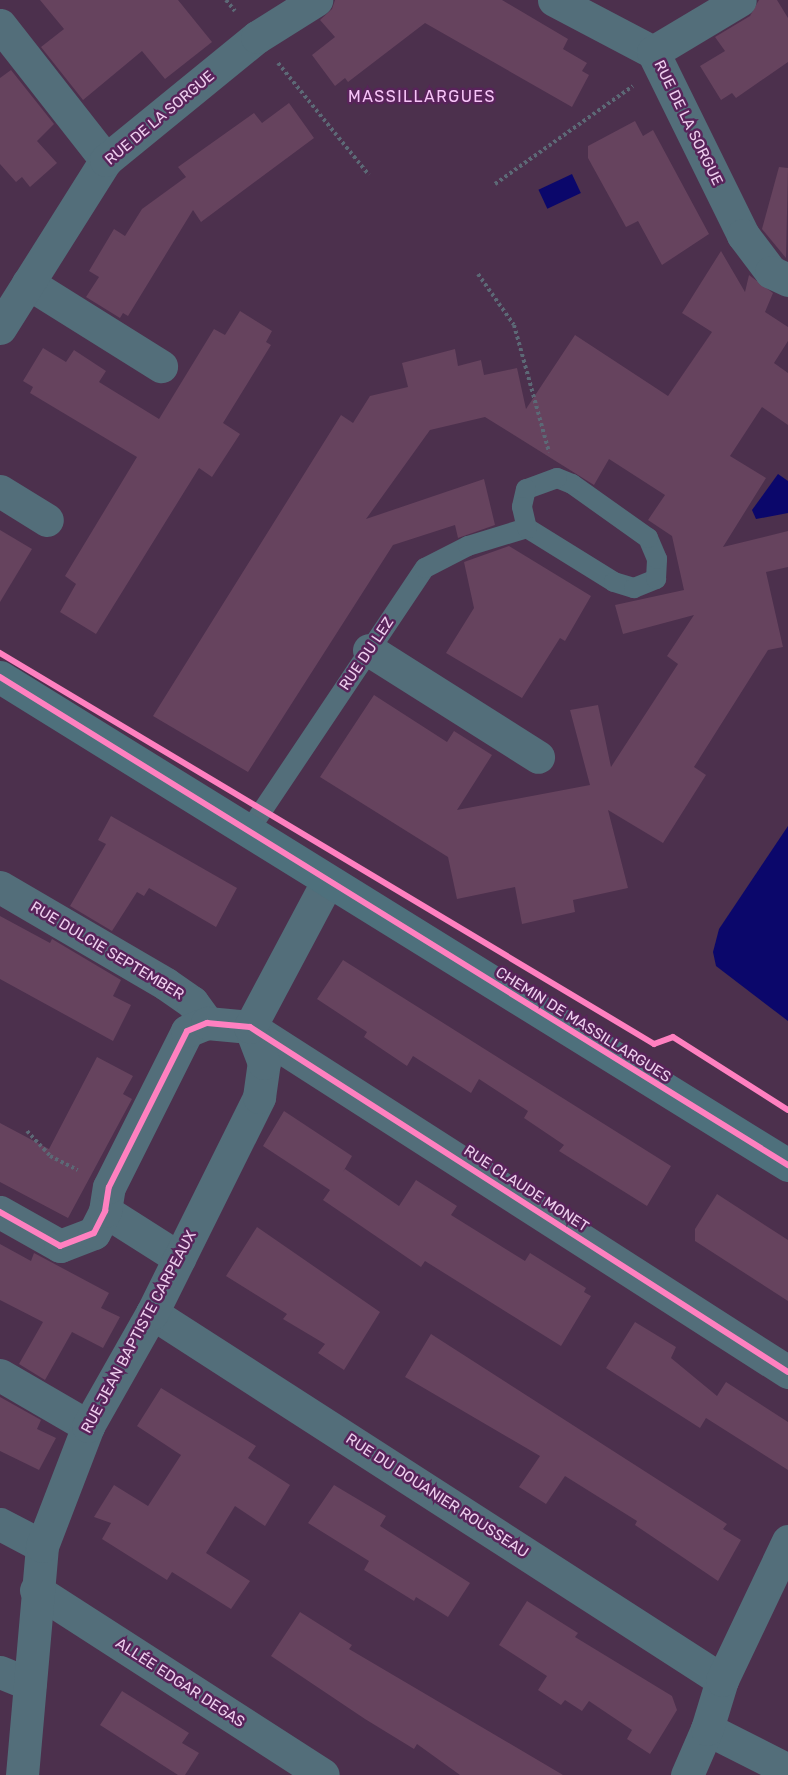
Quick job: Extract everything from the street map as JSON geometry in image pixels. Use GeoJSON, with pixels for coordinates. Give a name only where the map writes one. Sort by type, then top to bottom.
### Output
{"type":"FeatureCollection","features":[{"type":"Feature","properties":{"kind":"street","name":"RUE DE LA SORGUE"},"geometry":{"type":"LineString","coordinates":[[0,328],[106,160],[257,37],[316,0]]}},
{"type":"Feature","properties":{"kind":"street","name":"RUE DE LA SORGUE"},"geometry":{"type":"LineString","coordinates":[[554,0],[657,59],[743,235],[771,272],[788,280]]}},
{"type":"Feature","properties":{"kind":"street"},"geometry":{"type":"LineString","coordinates":[[657,59],[740,0]]}},
{"type":"Feature","properties":{"kind":"street"},"geometry":{"type":"LineString","coordinates":[[0,26],[106,160]]}},
{"type":"Feature","properties":{"kind":"street"},"geometry":{"type":"LineString","coordinates":[[28,283],[161,366]]}},
{"type":"Feature","properties":{"kind":"street"},"geometry":{"type":"LineString","coordinates":[[0,491],[47,520]]}},
{"type":"Feature","properties":{"kind":"street"},"geometry":{"type":"LineString","coordinates":[[369,650],[538,757]]}},
{"type":"Feature","properties":{"kind":"street","name":"CHEMIN DE MASSILLARGUES"},"geometry":{"type":"LineString","coordinates":[[0,677],[327,882],[788,1165]]}},
{"type":"Feature","properties":{"kind":"street"},"geometry":{"type":"LineString","coordinates":[[0,1212],[60,1245],[94,1233],[107,1199],[187,1031],[207,1023],[250,1027],[327,882]]}},
{"type":"Feature","properties":{"kind":"street","name":"RUE DULCIE SEPTEMBER"},"geometry":{"type":"LineString","coordinates":[[0,887],[166,984],[192,1002],[207,1023]]}},
{"type":"Feature","properties":{"kind":"street","name":"RUE JEAN BAPTISTE CARPEAUX"},"geometry":{"type":"LineString","coordinates":[[22,1775],[36,1590],[42,1546],[88,1426],[152,1313],[259,1097],[264,1064],[250,1027]]}},
{"type":"Feature","properties":{"kind":"street","name":"RUE CLAUDE MONET"},"geometry":{"type":"LineString","coordinates":[[250,1027],[788,1372]]}},
{"type":"Feature","properties":{"kind":"street"},"geometry":{"type":"LineString","coordinates":[[107,1199],[179,1258]]}},
{"type":"Feature","properties":{"kind":"street","name":"RUE DU DOUANIER ROUSSEAU"},"geometry":{"type":"LineString","coordinates":[[152,1313],[722,1680]]}},
{"type":"Feature","properties":{"kind":"street"},"geometry":{"type":"LineString","coordinates":[[0,1375],[88,1426]]}},
{"type":"Feature","properties":{"kind":"street"},"geometry":{"type":"LineString","coordinates":[[0,1524],[42,1546]]}},
{"type":"Feature","properties":{"kind":"street"},"geometry":{"type":"LineString","coordinates":[[687,1775],[707,1729],[722,1680],[788,1540]]}},
{"type":"Feature","properties":{"kind":"street","name":"ALLÉE EDGAR DEGAS"},"geometry":{"type":"LineString","coordinates":[[36,1590],[323,1775]]}},
{"type":"Feature","properties":{"kind":"street"},"geometry":{"type":"LineString","coordinates":[[0,1672],[30,1684]]}},
{"type":"Feature","properties":{"kind":"street"},"geometry":{"type":"LineString","coordinates":[[707,1729],[788,1770]]}},
{"type":"Feature","properties":{"kind":"lane"},"geometry":{"type":"LineString","coordinates":[[557,478],[572,484],[648,538],[657,559],[656,579],[634,588],[614,582],[527,528],[522,507],[526,489],[557,478]]}},
{"type":"Feature","properties":{"kind":"lane","name":"RUE DU LEZ"},"geometry":{"type":"LineString","coordinates":[[248,832],[425,568],[468,546],[527,528]]}},
{"type":"Feature","properties":{"kind":"path"},"geometry":{"type":"LineString","coordinates":[[226,0],[369,176]]}},
{"type":"Feature","properties":{"kind":"path"},"geometry":{"type":"LineString","coordinates":[[495,184],[657,59]]}},
{"type":"Feature","properties":{"kind":"path"},"geometry":{"type":"LineString","coordinates":[[478,274],[514,324],[557,478]]}},
{"type":"Feature","properties":{"kind":"path"},"geometry":{"type":"LineString","coordinates":[[27,1131],[50,1156],[107,1199]]}},
{"type":"Feature","properties":{"kind":"shaded area"},"geometry":{"type":"Polygon","coordinates":[[[572,174],[581,193],[547,209],[538,190],[572,174]]]}},
{"type":"Feature","properties":{"kind":"shaded area"},"geometry":{"type":"Polygon","coordinates":[[[778,474],[788,481],[788,513],[756,519],[752,510],[778,474]]]}},
{"type":"Feature","properties":{"kind":"shaded area"},"geometry":{"type":"Polygon","coordinates":[[[788,826],[788,1021],[716,966],[713,952],[719,929],[788,826]]]}},
{"type":"Feature","properties":{"kind":"building"},"geometry":{"type":"Polygon","coordinates":[[[40,0],[178,0],[212,42],[165,79],[142,51],[83,100],[41,47],[64,29],[40,0]]]}},
{"type":"Feature","properties":{"kind":"building"},"geometry":{"type":"Polygon","coordinates":[[[335,0],[502,0],[568,39],[563,49],[587,63],[582,71],[589,75],[572,107],[425,23],[348,82],[345,78],[335,86],[312,55],[335,37],[320,20],[332,9],[335,0]]]}},
{"type":"Feature","properties":{"kind":"building"},"geometry":{"type":"Polygon","coordinates":[[[759,0],[777,0],[788,18],[788,62],[736,98],[732,93],[721,100],[700,66],[725,51],[715,37],[750,16],[759,0]]]}},
{"type":"Feature","properties":{"kind":"building"},"geometry":{"type":"Polygon","coordinates":[[[11,70],[54,124],[37,141],[57,163],[30,187],[22,177],[16,182],[0,164],[0,78],[11,70]]]}},
{"type":"Feature","properties":{"kind":"building"},"geometry":{"type":"Polygon","coordinates":[[[289,103],[314,138],[201,222],[193,210],[128,316],[123,313],[120,318],[86,297],[99,277],[89,271],[114,229],[125,236],[142,209],[186,177],[178,167],[254,113],[262,123],[289,103]]]}},
{"type":"Feature","properties":{"kind":"building"},"geometry":{"type":"Polygon","coordinates":[[[635,121],[643,136],[653,130],[709,234],[662,265],[638,221],[626,227],[588,158],[588,146],[635,121]]]}},
{"type":"Feature","properties":{"kind":"building"},"geometry":{"type":"Polygon","coordinates":[[[779,167],[788,168],[786,258],[762,229],[779,167]]]}},
{"type":"Feature","properties":{"kind":"building"},"geometry":{"type":"Polygon","coordinates":[[[721,251],[745,292],[749,275],[773,293],[765,312],[788,327],[788,341],[774,363],[788,373],[788,425],[762,407],[730,456],[766,478],[723,547],[788,531],[788,567],[766,572],[783,647],[768,650],[694,767],[706,775],[663,843],[608,810],[628,888],[573,900],[575,912],[522,924],[515,887],[457,899],[448,857],[320,777],[374,695],[447,742],[454,731],[492,755],[457,810],[590,785],[570,710],[598,705],[611,767],[678,664],[667,656],[694,615],[623,634],[615,605],[684,590],[672,536],[648,520],[665,495],[609,459],[594,485],[485,417],[430,430],[366,519],[484,479],[495,525],[458,538],[455,525],[393,545],[248,772],[153,716],[341,415],[353,423],[370,396],[408,387],[402,363],[455,349],[458,366],[481,360],[484,375],[517,368],[526,409],[575,335],[668,396],[712,332],[682,313],[721,251]]]}},
{"type":"Feature","properties":{"kind":"building"},"geometry":{"type":"Polygon","coordinates":[[[240,311],[272,331],[266,342],[271,345],[223,423],[240,434],[212,477],[199,468],[96,634],[60,612],[76,584],[65,576],[137,457],[30,393],[33,387],[23,381],[43,348],[66,362],[74,350],[106,371],[99,382],[159,419],[214,329],[225,335],[240,311]]]}},
{"type":"Feature","properties":{"kind":"building"},"geometry":{"type":"Polygon","coordinates":[[[0,530],[32,549],[0,602],[0,530]]]}},
{"type":"Feature","properties":{"kind":"building"},"geometry":{"type":"Polygon","coordinates":[[[509,546],[591,596],[565,641],[560,638],[522,698],[446,653],[474,608],[464,562],[509,546]]]}},
{"type":"Feature","properties":{"kind":"building"},"geometry":{"type":"Polygon","coordinates":[[[111,816],[237,888],[216,927],[149,888],[144,896],[137,892],[112,931],[70,906],[106,844],[98,840],[111,816]]]}},
{"type":"Feature","properties":{"kind":"building"},"geometry":{"type":"Polygon","coordinates":[[[0,916],[50,943],[52,939],[121,980],[113,996],[131,1005],[113,1041],[0,979],[0,916]]]}},
{"type":"Feature","properties":{"kind":"building"},"geometry":{"type":"Polygon","coordinates":[[[343,960],[671,1166],[647,1206],[559,1151],[564,1145],[524,1118],[528,1111],[479,1079],[471,1093],[413,1056],[407,1066],[364,1037],[367,1032],[317,999],[343,960]]]}},
{"type":"Feature","properties":{"kind":"building"},"geometry":{"type":"Polygon","coordinates":[[[97,1057],[133,1076],[123,1094],[132,1099],[68,1218],[0,1182],[0,1123],[49,1149],[97,1057]]]}},
{"type":"Feature","properties":{"kind":"building"},"geometry":{"type":"Polygon","coordinates":[[[284,1111],[352,1156],[343,1172],[345,1169],[399,1206],[416,1180],[457,1206],[451,1215],[525,1261],[530,1253],[586,1288],[584,1292],[591,1296],[561,1346],[425,1261],[421,1267],[323,1200],[330,1190],[263,1146],[284,1111]]]}},
{"type":"Feature","properties":{"kind":"building"},"geometry":{"type":"Polygon","coordinates":[[[717,1194],[788,1240],[788,1301],[695,1241],[695,1229],[717,1194]]]}},
{"type":"Feature","properties":{"kind":"building"},"geometry":{"type":"Polygon","coordinates":[[[257,1227],[380,1312],[344,1370],[318,1353],[325,1344],[283,1319],[287,1314],[226,1276],[257,1227]]]}},
{"type":"Feature","properties":{"kind":"building"},"geometry":{"type":"Polygon","coordinates":[[[0,1244],[31,1261],[34,1253],[109,1293],[101,1308],[120,1317],[103,1348],[72,1332],[45,1380],[19,1364],[43,1322],[0,1300],[0,1244]]]}},
{"type":"Feature","properties":{"kind":"building"},"geometry":{"type":"Polygon","coordinates":[[[635,1322],[676,1347],[671,1358],[717,1396],[726,1382],[788,1422],[788,1470],[706,1418],[700,1428],[606,1368],[635,1322]]]}},
{"type":"Feature","properties":{"kind":"building"},"geometry":{"type":"Polygon","coordinates":[[[431,1334],[727,1524],[723,1529],[741,1540],[718,1581],[635,1525],[637,1521],[565,1476],[546,1504],[519,1487],[540,1456],[405,1377],[431,1334]]]}},
{"type":"Feature","properties":{"kind":"building"},"geometry":{"type":"Polygon","coordinates":[[[161,1388],[256,1446],[248,1458],[290,1485],[265,1526],[235,1506],[206,1553],[250,1581],[231,1609],[172,1572],[167,1580],[102,1539],[111,1523],[94,1517],[114,1485],[148,1506],[181,1455],[137,1426],[161,1388]]]}},
{"type":"Feature","properties":{"kind":"building"},"geometry":{"type":"Polygon","coordinates":[[[0,1397],[41,1420],[37,1429],[56,1438],[39,1470],[0,1451],[0,1397]]]}},
{"type":"Feature","properties":{"kind":"building"},"geometry":{"type":"Polygon","coordinates":[[[334,1485],[386,1516],[380,1526],[470,1583],[448,1617],[416,1597],[414,1601],[364,1570],[369,1561],[308,1523],[334,1485]]]}},
{"type":"Feature","properties":{"kind":"building"},"geometry":{"type":"Polygon","coordinates":[[[527,1601],[578,1633],[575,1637],[672,1696],[677,1710],[650,1754],[627,1739],[632,1730],[589,1701],[582,1711],[565,1700],[561,1705],[538,1690],[547,1676],[499,1645],[527,1601]]]}},
{"type":"Feature","properties":{"kind":"building"},"geometry":{"type":"Polygon","coordinates":[[[300,1612],[352,1645],[349,1649],[563,1775],[460,1775],[417,1744],[414,1749],[365,1719],[271,1656],[300,1612]]]}},
{"type":"Feature","properties":{"kind":"building"},"geometry":{"type":"Polygon","coordinates":[[[122,1691],[189,1733],[182,1743],[199,1753],[185,1775],[178,1775],[100,1725],[122,1691]]]}},
{"type":"Feature","properties":{"kind":"cycle path"},"geometry":{"type":"LineString","coordinates":[[0,653],[654,1044],[673,1037],[788,1110]]}},
{"type":"Feature","properties":{"kind":"cycle path"},"geometry":{"type":"LineString","coordinates":[[0,677],[788,1165]]}},
{"type":"Feature","properties":{"kind":"cycle path"},"geometry":{"type":"LineString","coordinates":[[0,1212],[60,1246],[94,1233],[105,1211],[109,1187],[187,1031],[207,1023],[250,1027],[788,1372]]}},
{"type":"Feature","properties":{"kind":"district","name":"MASSILLARGUES"},"geometry":{"type":"Point","coordinates":[422,97]}}]}
